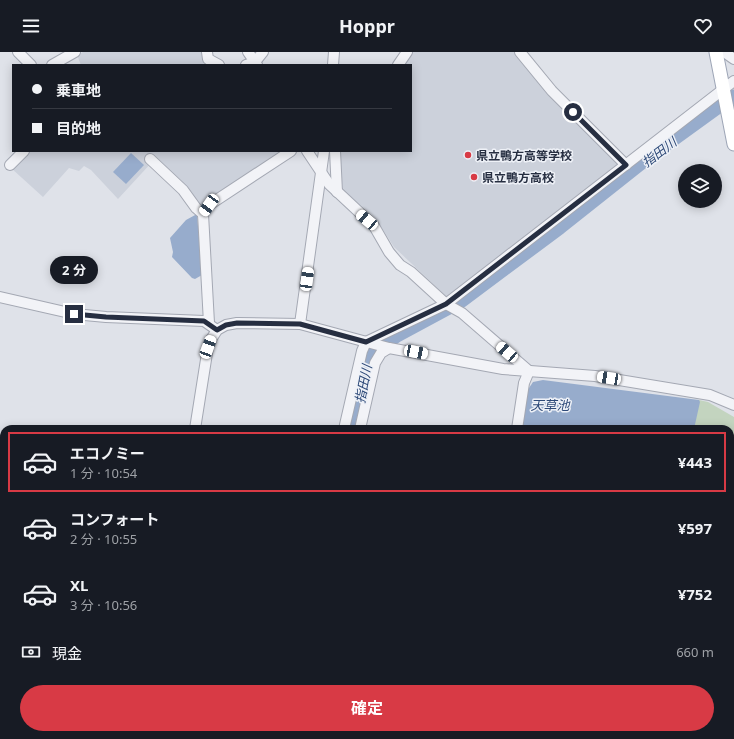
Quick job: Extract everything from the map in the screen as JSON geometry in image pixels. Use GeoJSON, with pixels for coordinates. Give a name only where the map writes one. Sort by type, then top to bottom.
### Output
{"type":"FeatureCollection","features":[{"type":"Feature","properties":{"kind":"main road"},"geometry":{"type":"LineString","coordinates":[[716,52],[734,144]]}},
{"type":"Feature","properties":{"kind":"street"},"geometry":{"type":"LineString","coordinates":[[18,52],[30,64]]}},
{"type":"Feature","properties":{"kind":"street"},"geometry":{"type":"LineString","coordinates":[[54,64],[75,52]]}},
{"type":"Feature","properties":{"kind":"street"},"geometry":{"type":"LineString","coordinates":[[207,52],[208,59],[217,64]]}},
{"type":"Feature","properties":{"kind":"street"},"geometry":{"type":"LineString","coordinates":[[248,52],[253,64],[263,52]]}},
{"type":"Feature","properties":{"kind":"street"},"geometry":{"type":"LineString","coordinates":[[333,64],[334,52]]}},
{"type":"Feature","properties":{"kind":"street"},"geometry":{"type":"LineString","coordinates":[[399,64],[407,52]]}},
{"type":"Feature","properties":{"kind":"street"},"geometry":{"type":"LineString","coordinates":[[520,52],[552,92],[626,165]]}},
{"type":"Feature","properties":{"kind":"street"},"geometry":{"type":"LineString","coordinates":[[724,52],[734,59]]}},
{"type":"Feature","properties":{"kind":"street"},"geometry":{"type":"LineString","coordinates":[[345,425],[362,351],[366,342],[446,304],[734,81]]}},
{"type":"Feature","properties":{"kind":"street"},"geometry":{"type":"LineString","coordinates":[[10,165],[23,152]]}},
{"type":"Feature","properties":{"kind":"street"},"geometry":{"type":"LineString","coordinates":[[209,323],[203,214],[209,205],[289,152]]}},
{"type":"Feature","properties":{"kind":"street"},"geometry":{"type":"LineString","coordinates":[[308,152],[322,174],[337,192],[374,226],[389,252],[400,265],[411,272],[446,304],[462,313],[530,371]]}},
{"type":"Feature","properties":{"kind":"street"},"geometry":{"type":"LineString","coordinates":[[300,324],[324,152]]}},
{"type":"Feature","properties":{"kind":"street"},"geometry":{"type":"LineString","coordinates":[[335,152],[337,192]]}},
{"type":"Feature","properties":{"kind":"street"},"geometry":{"type":"LineString","coordinates":[[150,159],[183,190],[196,208],[203,214]]}},
{"type":"Feature","properties":{"kind":"street"},"geometry":{"type":"LineString","coordinates":[[0,297],[74,314],[106,317],[204,321],[209,323],[217,330]]}},
{"type":"Feature","properties":{"kind":"street"},"geometry":{"type":"LineString","coordinates":[[196,425],[208,347],[217,330],[226,325],[237,323],[300,324],[389,348],[503,369],[595,376],[702,393],[734,405]]}},
{"type":"Feature","properties":{"kind":"street"},"geometry":{"type":"LineString","coordinates":[[361,425],[375,363],[382,353],[389,348]]}},
{"type":"Feature","properties":{"kind":"street"},"geometry":{"type":"LineString","coordinates":[[518,425],[524,383],[530,371]]}},
{"type":"Feature","properties":{"kind":"shaded area"},"geometry":{"type":"Polygon","coordinates":[[[83,52],[203,52],[203,58],[208,64],[81,64],[77,55],[83,52]]]}},
{"type":"Feature","properties":{"kind":"shaded area","name":"県立鴨方高校"},"geometry":{"type":"Polygon","coordinates":[[[410,52],[516,52],[623,165],[449,299],[394,247],[371,214],[343,190],[338,152],[412,152],[412,64],[402,64],[410,52]]]}},
{"type":"Feature","properties":{"kind":"shaded area"},"geometry":{"type":"Polygon","coordinates":[[[26,152],[284,152],[202,207],[153,161],[118,199],[91,170],[84,166],[79,171],[69,168],[43,197],[11,168],[26,152]]]}},
{"type":"Feature","properties":{"kind":"green space"},"geometry":{"type":"Polygon","coordinates":[[[699,400],[708,402],[734,417],[734,425],[693,425],[699,400]]]}},
{"type":"Feature","properties":{"kind":"water"},"geometry":{"type":"Polygon","coordinates":[[[131,153],[144,165],[126,184],[113,172],[131,153]]]}},
{"type":"Feature","properties":{"kind":"water"},"geometry":{"type":"Polygon","coordinates":[[[197,214],[202,275],[195,279],[192,278],[172,257],[173,252],[170,238],[186,220],[197,214]]]}},
{"type":"Feature","properties":{"kind":"water","name":"天草池"},"geometry":{"type":"Polygon","coordinates":[[[543,380],[699,400],[700,402],[695,425],[522,425],[527,391],[533,382],[543,380]]]}},
{"type":"Feature","properties":{"kind":"waterway","name":"指田川"},"geometry":{"type":"LineString","coordinates":[[355,425],[368,357],[397,336],[462,301],[560,228],[647,159],[734,96]]}},
{"type":"Feature","properties":{"kind":"place","name":"県立鴨方高等学校"},"geometry":{"type":"Point","coordinates":[468,155]}},
{"type":"Feature","properties":{"kind":"place","name":"県立鴨方高校"},"geometry":{"type":"Point","coordinates":[474,177]}},
{"type":"Feature","properties":{"kind":"route"},"geometry":{"type":"LineString","coordinates":[[74,314],[106,317],[204,321],[209,323],[217,330],[226,325],[237,323],[300,324],[366,342],[446,304],[626,165],[573,112]]}}]}
